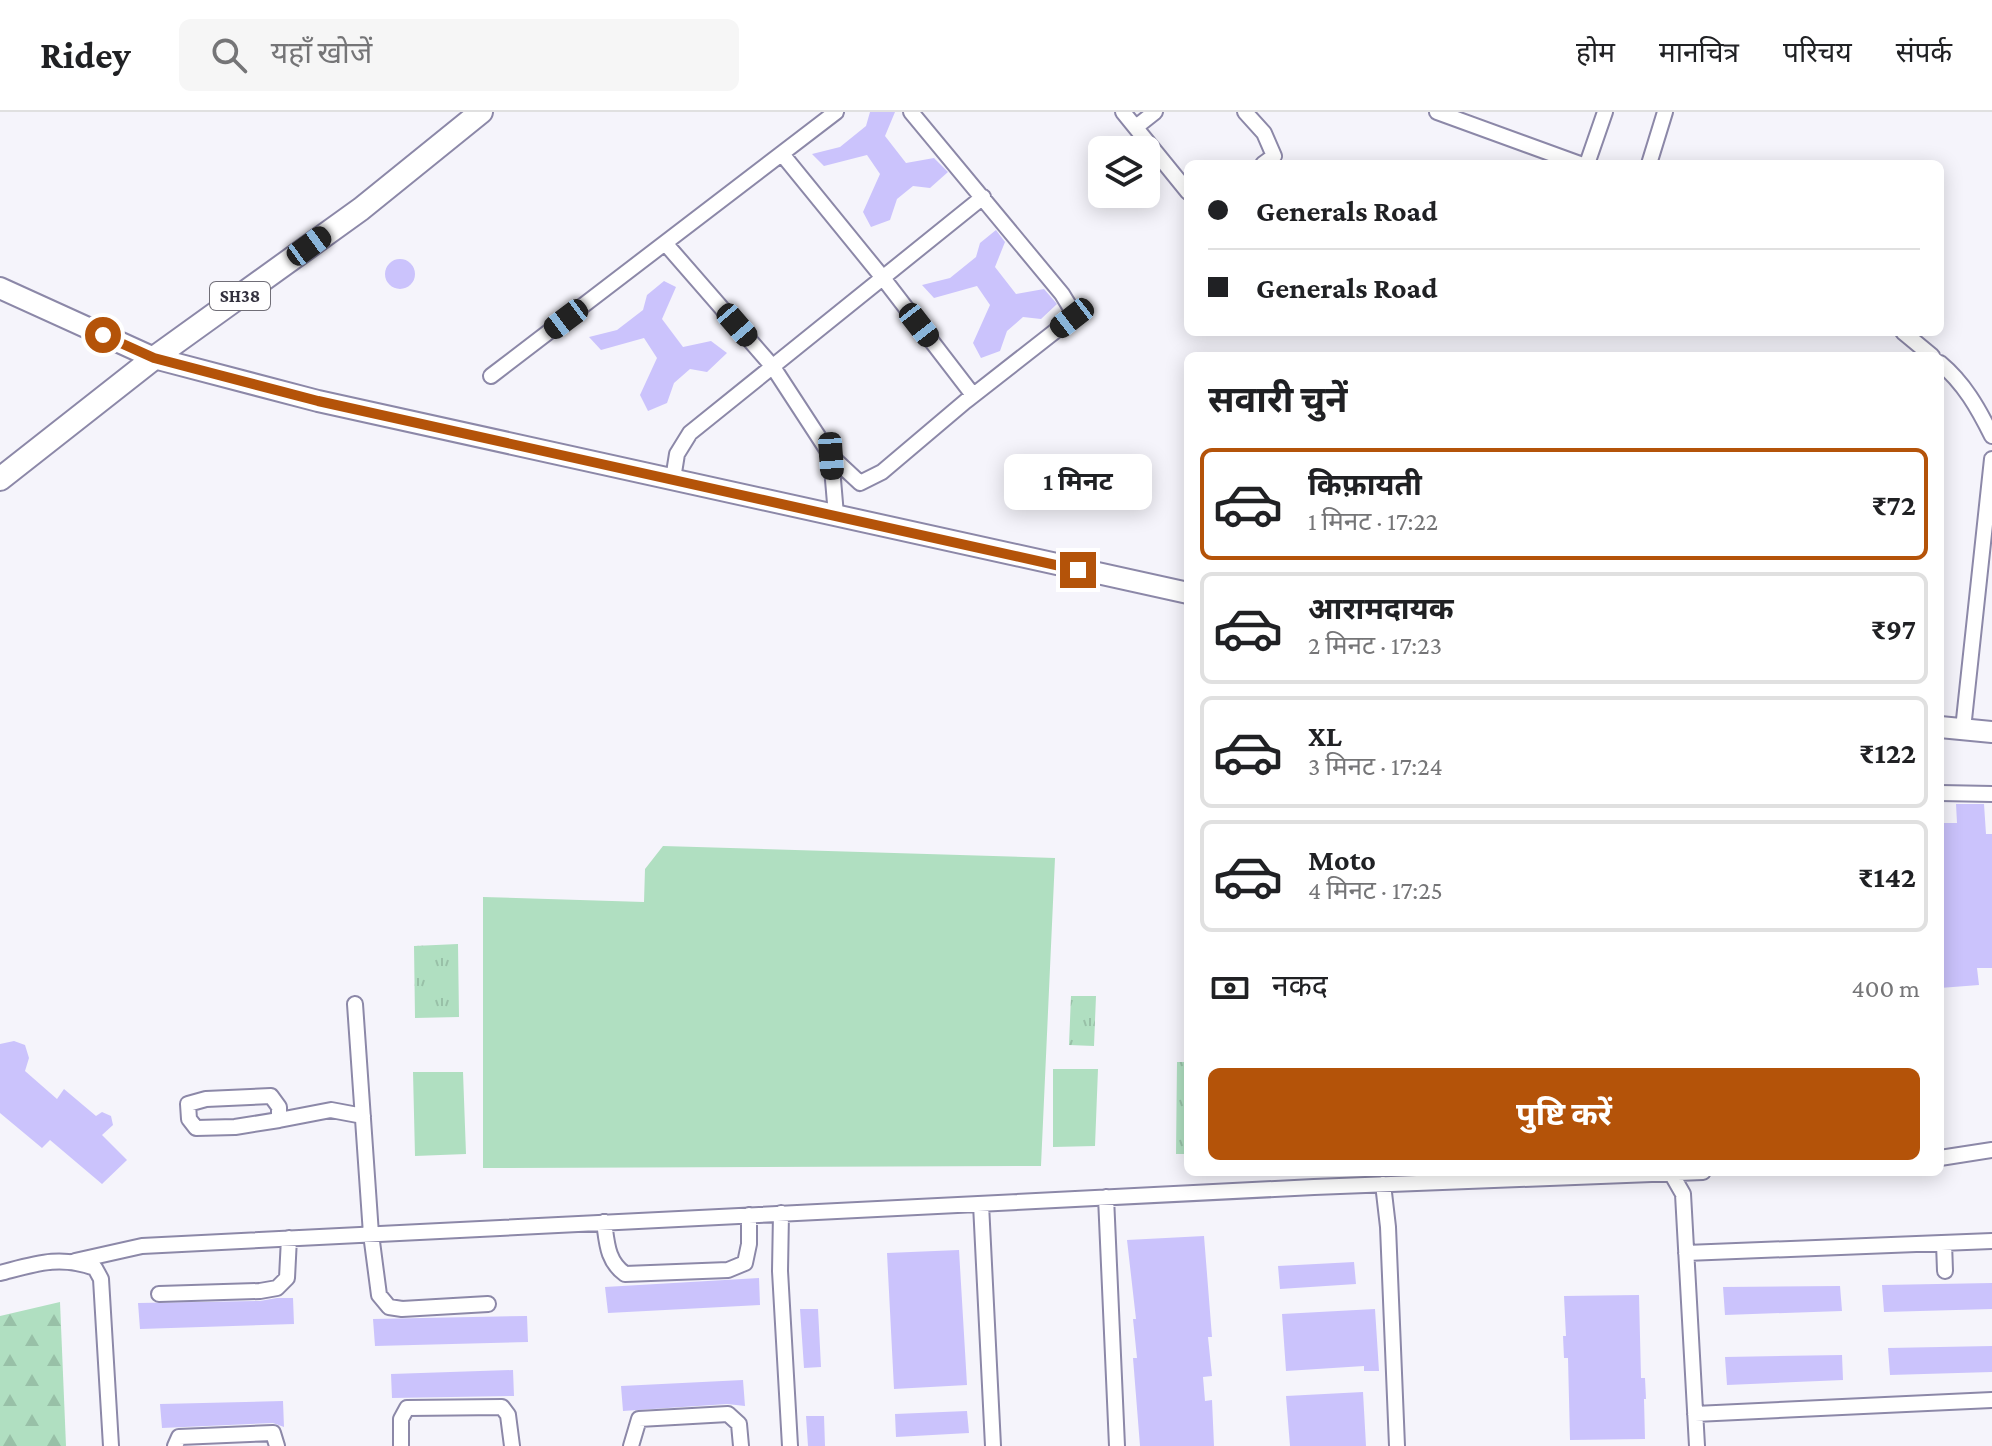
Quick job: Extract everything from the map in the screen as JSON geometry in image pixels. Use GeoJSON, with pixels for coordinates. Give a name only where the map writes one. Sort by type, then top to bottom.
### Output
{"type":"FeatureCollection","features":[{"type":"Feature","properties":{"kind":"main road","name":"SH38"},"geometry":{"type":"LineString","coordinates":[[0,479],[154,358],[361,209],[481,112]]}},
{"type":"Feature","properties":{"kind":"street"},"geometry":{"type":"LineString","coordinates":[[491,376],[836,112]]}},
{"type":"Feature","properties":{"kind":"street"},"geometry":{"type":"LineString","coordinates":[[665,243],[773,367],[831,456],[860,483],[882,472],[965,401],[1072,318],[1073,312],[1062,294],[911,112]]}},
{"type":"Feature","properties":{"kind":"street"},"geometry":{"type":"LineString","coordinates":[[1123,112],[1184,187]]}},
{"type":"Feature","properties":{"kind":"street"},"geometry":{"type":"LineString","coordinates":[[1136,127],[1155,112]]}},
{"type":"Feature","properties":{"kind":"street"},"geometry":{"type":"LineString","coordinates":[[1245,112],[1264,133],[1274,156],[1268,160]]}},
{"type":"Feature","properties":{"kind":"street"},"geometry":{"type":"LineString","coordinates":[[1437,112],[1470,118],[1570,160]]}},
{"type":"Feature","properties":{"kind":"street"},"geometry":{"type":"LineString","coordinates":[[1588,160],[1605,112]]}},
{"type":"Feature","properties":{"kind":"street"},"geometry":{"type":"LineString","coordinates":[[1650,160],[1665,112]]}},
{"type":"Feature","properties":{"kind":"street"},"geometry":{"type":"LineString","coordinates":[[782,154],[973,395],[965,401]]}},
{"type":"Feature","properties":{"kind":"street"},"geometry":{"type":"LineString","coordinates":[[673,479],[677,454],[690,433],[983,197]]}},
{"type":"Feature","properties":{"kind":"street"},"geometry":{"type":"LineString","coordinates":[[0,288],[154,358],[318,401],[1184,592]]}},
{"type":"Feature","properties":{"kind":"street"},"geometry":{"type":"LineString","coordinates":[[1908,336],[1927,352]]}},
{"type":"Feature","properties":{"kind":"street"},"geometry":{"type":"LineString","coordinates":[[1944,366],[1976,403],[1992,436]]}},
{"type":"Feature","properties":{"kind":"street"},"geometry":{"type":"LineString","coordinates":[[831,456],[836,515]]}},
{"type":"Feature","properties":{"kind":"street"},"geometry":{"type":"LineString","coordinates":[[1963,729],[1992,459]]}},
{"type":"Feature","properties":{"kind":"street"},"geometry":{"type":"LineString","coordinates":[[1944,727],[1992,732]]}},
{"type":"Feature","properties":{"kind":"street"},"geometry":{"type":"LineString","coordinates":[[1944,793],[1992,794]]}},
{"type":"Feature","properties":{"kind":"street"},"geometry":{"type":"LineString","coordinates":[[355,1004],[371,1234],[379,1295],[389,1307],[488,1304]]}},
{"type":"Feature","properties":{"kind":"street"},"geometry":{"type":"LineString","coordinates":[[279,1120],[279,1107],[271,1096],[206,1099],[188,1104],[189,1119],[196,1128],[235,1127],[279,1120],[331,1110],[363,1116]]}},
{"type":"Feature","properties":{"kind":"street"},"geometry":{"type":"LineString","coordinates":[[1944,1157],[1992,1150]]}},
{"type":"Feature","properties":{"kind":"street"},"geometry":{"type":"LineString","coordinates":[[0,1273],[142,1246],[1530,1176]]}},
{"type":"Feature","properties":{"kind":"street"},"geometry":{"type":"LineString","coordinates":[[1664,1176],[1683,1194],[1697,1446]]}},
{"type":"Feature","properties":{"kind":"street"},"geometry":{"type":"LineString","coordinates":[[1383,1184],[1388,1227],[1397,1446]]}},
{"type":"Feature","properties":{"kind":"street"},"geometry":{"type":"LineString","coordinates":[[1106,1197],[1117,1446]]}},
{"type":"Feature","properties":{"kind":"street"},"geometry":{"type":"LineString","coordinates":[[981,1204],[993,1446]]}},
{"type":"Feature","properties":{"kind":"street"},"geometry":{"type":"LineString","coordinates":[[781,1213],[780,1271],[790,1446]]}},
{"type":"Feature","properties":{"kind":"street"},"geometry":{"type":"LineString","coordinates":[[604,1222],[609,1253],[615,1267],[625,1274],[728,1270],[745,1263],[749,1244],[749,1215]]}},
{"type":"Feature","properties":{"kind":"street"},"geometry":{"type":"LineString","coordinates":[[159,1294],[277,1288],[287,1278],[289,1238]]}},
{"type":"Feature","properties":{"kind":"street"},"geometry":{"type":"LineString","coordinates":[[1686,1253],[1992,1241]]}},
{"type":"Feature","properties":{"kind":"street"},"geometry":{"type":"LineString","coordinates":[[1944,1243],[1945,1271]]}},
{"type":"Feature","properties":{"kind":"street"},"geometry":{"type":"LineString","coordinates":[[75,1261],[95,1268],[101,1279],[111,1446]]}},
{"type":"Feature","properties":{"kind":"street"},"geometry":{"type":"LineString","coordinates":[[1695,1414],[1992,1400]]}},
{"type":"Feature","properties":{"kind":"street"},"geometry":{"type":"LineString","coordinates":[[401,1446],[401,1419],[407,1408],[502,1407],[508,1415],[512,1446]]}},
{"type":"Feature","properties":{"kind":"street"},"geometry":{"type":"LineString","coordinates":[[631,1446],[639,1419],[728,1414],[739,1424],[741,1446]]}},
{"type":"Feature","properties":{"kind":"street"},"geometry":{"type":"LineString","coordinates":[[175,1446],[179,1437],[273,1433],[277,1446]]}},
{"type":"Feature","properties":{"kind":"green space"},"geometry":{"type":"Polygon","coordinates":[[[663,846],[1055,858],[1041,1166],[483,1168],[483,897],[644,902],[645,869],[663,846]]]}},
{"type":"Feature","properties":{"kind":"green space"},"geometry":{"type":"Polygon","coordinates":[[[458,944],[459,1017],[415,1018],[414,946],[458,944]]]}},
{"type":"Feature","properties":{"kind":"green space"},"geometry":{"type":"Polygon","coordinates":[[[1071,996],[1096,996],[1094,1046],[1069,1045],[1071,996]]]}},
{"type":"Feature","properties":{"kind":"green space"},"geometry":{"type":"Polygon","coordinates":[[[1177,1062],[1184,1062],[1184,1154],[1176,1154],[1177,1062]]]}},
{"type":"Feature","properties":{"kind":"green space"},"geometry":{"type":"Polygon","coordinates":[[[1053,1069],[1098,1069],[1095,1146],[1053,1147],[1053,1069]]]}},
{"type":"Feature","properties":{"kind":"green space"},"geometry":{"type":"Polygon","coordinates":[[[413,1072],[463,1072],[466,1154],[415,1156],[413,1072]]]}},
{"type":"Feature","properties":{"kind":"green space"},"geometry":{"type":"Polygon","coordinates":[[[60,1302],[66,1446],[0,1446],[0,1316],[60,1302]]]}},
{"type":"Feature","properties":{"kind":"building"},"geometry":{"type":"Polygon","coordinates":[[[870,112],[895,112],[885,136],[906,163],[934,158],[948,172],[930,188],[913,186],[897,199],[890,220],[871,227],[863,212],[880,174],[867,155],[824,166],[812,154],[840,147],[866,126],[870,112]]]}},
{"type":"Feature","properties":{"kind":"building"},"geometry":{"type":"Polygon","coordinates":[[[996,230],[1005,242],[995,267],[1016,294],[1044,289],[1057,304],[1041,319],[1023,317],[1007,331],[1000,351],[981,358],[973,343],[990,305],[977,286],[934,298],[922,285],[950,278],[976,257],[980,243],[996,230]]]}},
{"type":"Feature","properties":{"kind":"building"},"geometry":{"type":"Polygon","coordinates":[[[400,259],[406,260],[414,268],[414,280],[406,288],[400,289],[394,288],[386,280],[385,274],[386,268],[394,260],[400,259]]]}},
{"type":"Feature","properties":{"kind":"building"},"geometry":{"type":"Polygon","coordinates":[[[664,281],[676,287],[662,319],[683,347],[711,341],[727,353],[707,372],[690,369],[674,383],[667,403],[648,411],[640,395],[657,358],[644,338],[601,350],[589,337],[617,330],[643,310],[647,295],[664,281]]]}},
{"type":"Feature","properties":{"kind":"building"},"geometry":{"type":"Polygon","coordinates":[[[1956,804],[1984,804],[1986,834],[1992,834],[1992,968],[1977,968],[1979,985],[1944,988],[1944,823],[1957,823],[1956,804]]]}},
{"type":"Feature","properties":{"kind":"building"},"geometry":{"type":"Polygon","coordinates":[[[14,1041],[25,1045],[29,1058],[25,1071],[57,1099],[64,1089],[96,1116],[102,1112],[111,1116],[113,1125],[102,1135],[127,1160],[102,1184],[50,1140],[42,1148],[0,1113],[0,1044],[14,1041]]]}},
{"type":"Feature","properties":{"kind":"building"},"geometry":{"type":"Polygon","coordinates":[[[1204,1236],[1212,1376],[1203,1377],[1205,1401],[1212,1400],[1214,1446],[1140,1446],[1133,1358],[1137,1358],[1133,1319],[1136,1319],[1127,1240],[1204,1236]]]}},
{"type":"Feature","properties":{"kind":"building"},"geometry":{"type":"Polygon","coordinates":[[[959,1250],[967,1385],[894,1389],[887,1253],[959,1250]]]}},
{"type":"Feature","properties":{"kind":"building"},"geometry":{"type":"Polygon","coordinates":[[[1354,1262],[1356,1284],[1280,1289],[1278,1266],[1354,1262]]]}},
{"type":"Feature","properties":{"kind":"building"},"geometry":{"type":"Polygon","coordinates":[[[759,1278],[760,1305],[608,1313],[605,1287],[759,1278]]]}},
{"type":"Feature","properties":{"kind":"building"},"geometry":{"type":"Polygon","coordinates":[[[1992,1283],[1992,1309],[1884,1312],[1882,1285],[1992,1283]]]}},
{"type":"Feature","properties":{"kind":"building"},"geometry":{"type":"Polygon","coordinates":[[[1840,1286],[1842,1311],[1725,1315],[1723,1287],[1840,1286]]]}},
{"type":"Feature","properties":{"kind":"building"},"geometry":{"type":"Polygon","coordinates":[[[1639,1295],[1641,1378],[1645,1378],[1646,1399],[1645,1439],[1570,1440],[1568,1358],[1564,1358],[1563,1336],[1566,1336],[1564,1296],[1639,1295]]]}},
{"type":"Feature","properties":{"kind":"building"},"geometry":{"type":"Polygon","coordinates":[[[293,1298],[294,1324],[140,1329],[138,1303],[293,1298]]]}},
{"type":"Feature","properties":{"kind":"building"},"geometry":{"type":"Polygon","coordinates":[[[800,1309],[818,1309],[821,1367],[804,1368],[800,1309]]]}},
{"type":"Feature","properties":{"kind":"building"},"geometry":{"type":"Polygon","coordinates":[[[1375,1309],[1379,1371],[1364,1371],[1364,1366],[1286,1371],[1282,1314],[1375,1309]]]}},
{"type":"Feature","properties":{"kind":"building"},"geometry":{"type":"Polygon","coordinates":[[[527,1316],[528,1342],[375,1346],[373,1319],[527,1316]]]}},
{"type":"Feature","properties":{"kind":"building"},"geometry":{"type":"Polygon","coordinates":[[[1992,1346],[1992,1372],[1890,1375],[1888,1348],[1992,1346]]]}},
{"type":"Feature","properties":{"kind":"building"},"geometry":{"type":"Polygon","coordinates":[[[1842,1355],[1843,1380],[1727,1385],[1725,1357],[1842,1355]]]}},
{"type":"Feature","properties":{"kind":"building"},"geometry":{"type":"Polygon","coordinates":[[[513,1370],[514,1396],[392,1398],[391,1374],[513,1370]]]}},
{"type":"Feature","properties":{"kind":"building"},"geometry":{"type":"Polygon","coordinates":[[[743,1380],[745,1406],[727,1404],[623,1411],[621,1386],[743,1380]]]}},
{"type":"Feature","properties":{"kind":"building"},"geometry":{"type":"Polygon","coordinates":[[[1363,1392],[1366,1446],[1290,1446],[1286,1396],[1363,1392]]]}},
{"type":"Feature","properties":{"kind":"building"},"geometry":{"type":"Polygon","coordinates":[[[283,1401],[284,1427],[273,1423],[162,1428],[160,1404],[283,1401]]]}},
{"type":"Feature","properties":{"kind":"building"},"geometry":{"type":"Polygon","coordinates":[[[967,1411],[969,1433],[896,1437],[895,1414],[967,1411]]]}},
{"type":"Feature","properties":{"kind":"building"},"geometry":{"type":"Polygon","coordinates":[[[806,1416],[824,1416],[825,1446],[808,1446],[806,1416]]]}},
{"type":"Feature","properties":{"kind":"route"},"geometry":{"type":"LineString","coordinates":[[103,335],[154,358],[318,401],[1078,570]]}}]}
